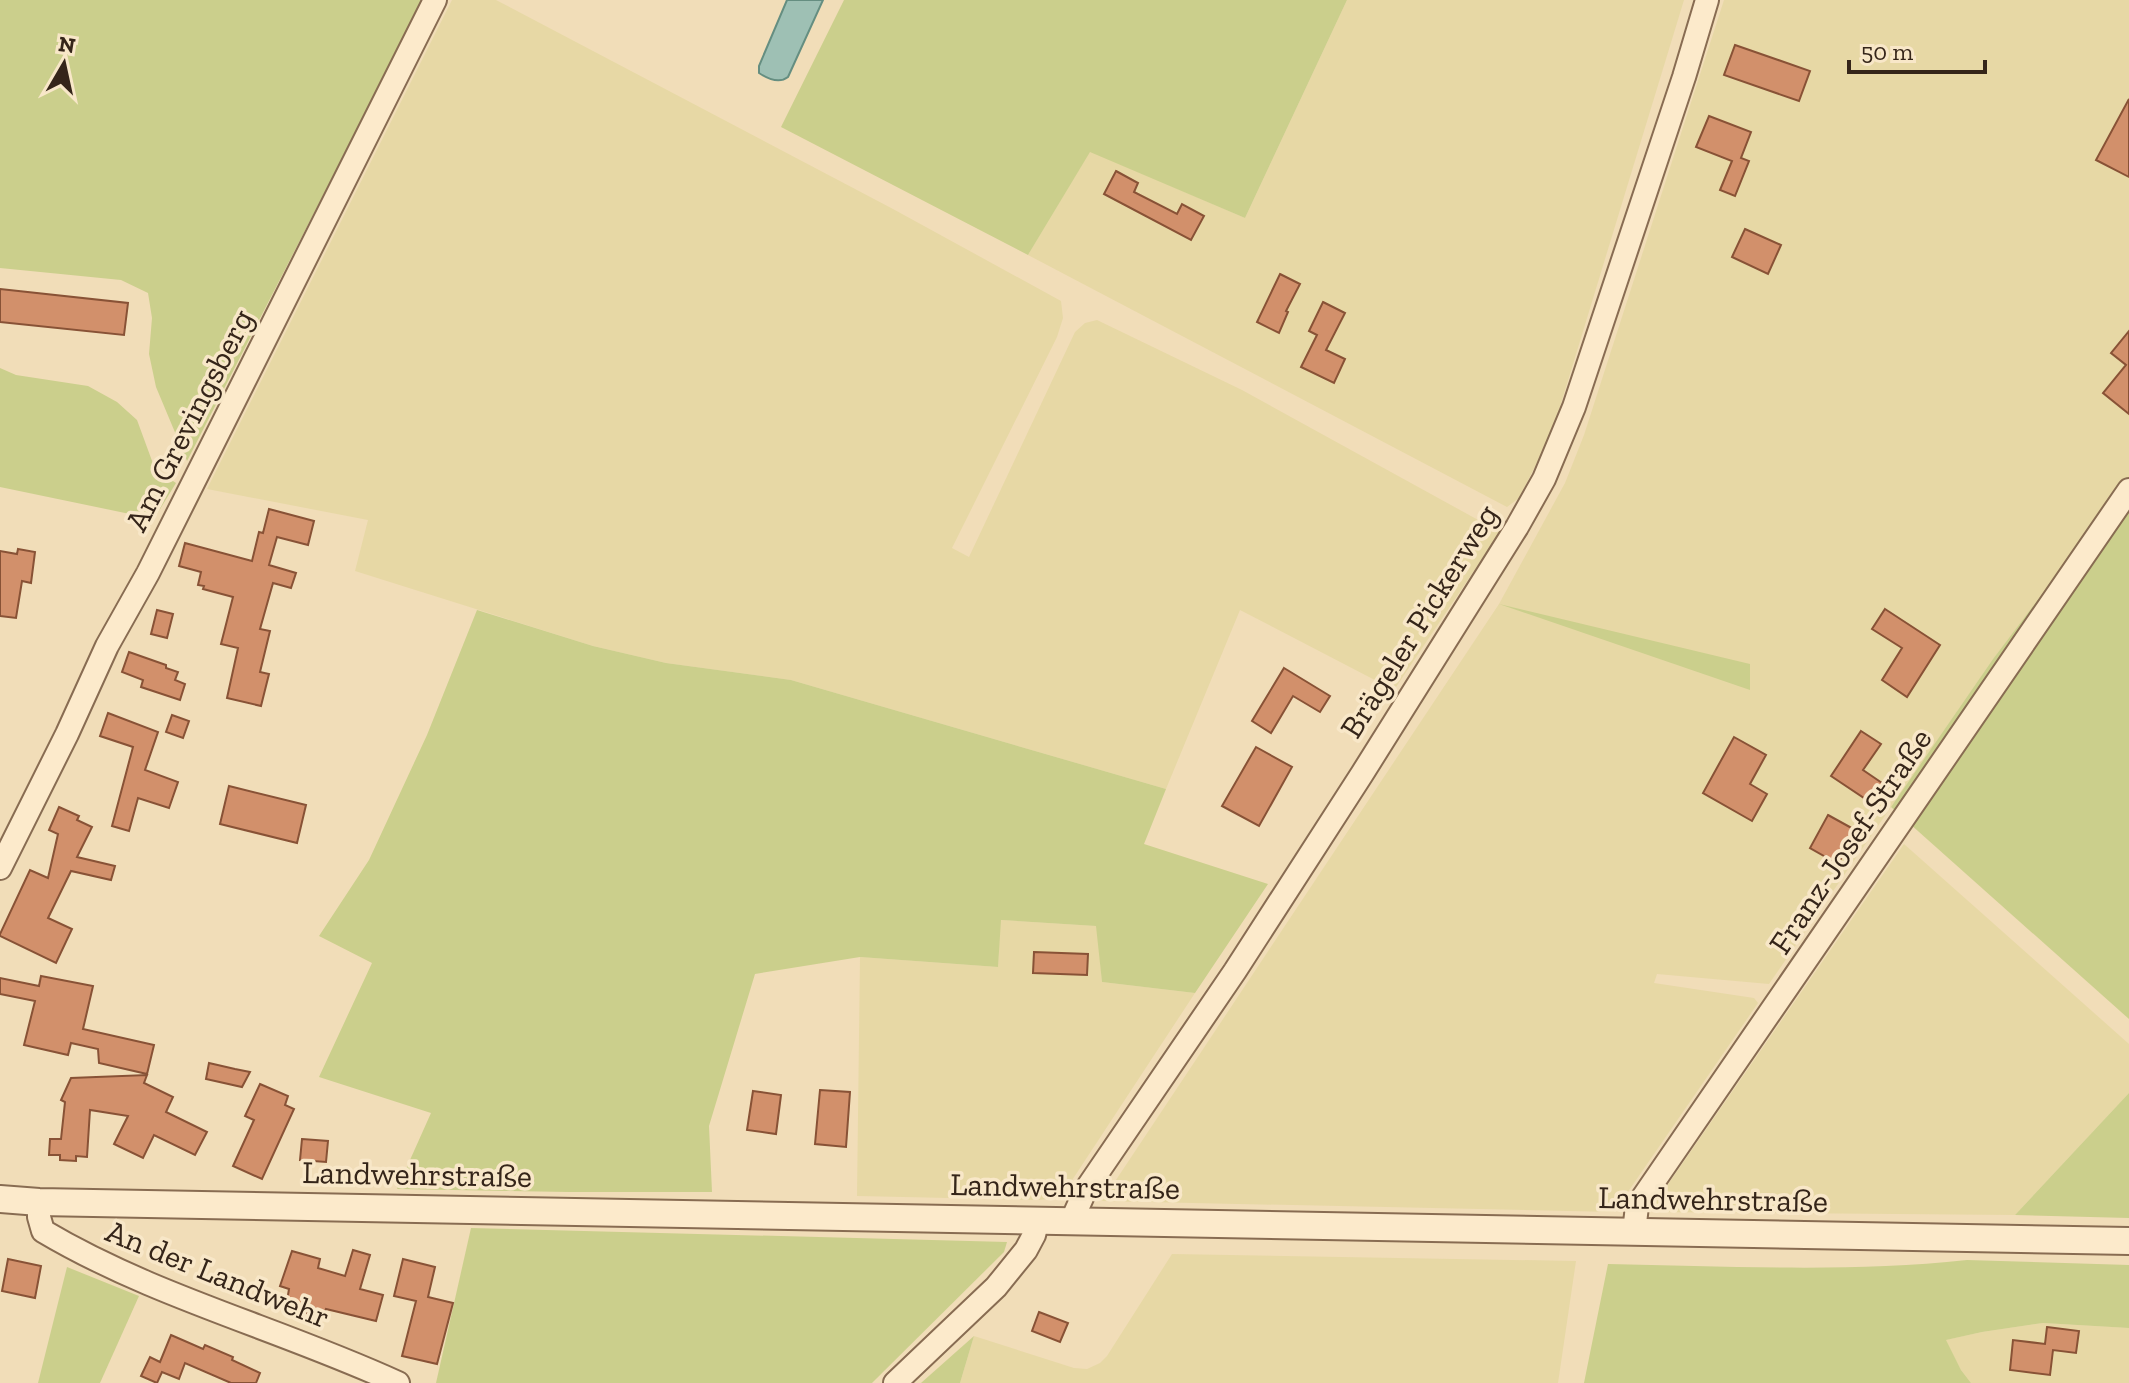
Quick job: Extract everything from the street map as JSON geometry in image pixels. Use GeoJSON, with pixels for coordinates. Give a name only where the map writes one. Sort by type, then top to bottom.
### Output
{"type":"FeatureCollection","features":[{"type":"Feature","properties":{"kind":"street","name":"Am Grevingsberg"},"geometry":{"type":"LineString","coordinates":[[0,868],[107,646],[148,573],[435,0]]}},
{"type":"Feature","properties":{"kind":"street","name":"Brägeler Pickerweg"},"geometry":{"type":"LineString","coordinates":[[1072,1220],[1085,1191],[1235,971],[1362,774],[1544,479],[1574,407],[1707,0]]}},
{"type":"Feature","properties":{"kind":"street","name":"Franz-Josef-Straße"},"geometry":{"type":"LineString","coordinates":[[1634,1232],[1637,1206],[2129,490]]}},
{"type":"Feature","properties":{"kind":"street","name":"Landwehrstraße"},"geometry":{"type":"LineString","coordinates":[[0,1199],[2129,1241]]}},
{"type":"Feature","properties":{"kind":"street","name":"An der Landwehr"},"geometry":{"type":"LineString","coordinates":[[39,1202],[43,1231],[75,1250],[168,1291],[398,1383]]}},
{"type":"Feature","properties":{"kind":"street"},"geometry":{"type":"LineString","coordinates":[[895,1383],[996,1287],[1026,1250],[1038,1219]]}},
{"type":"Feature","properties":{"kind":"shaded area"},"geometry":{"type":"Polygon","coordinates":[[[452,0],[496,0],[1061,301],[1063,318],[1057,337],[952,548],[969,557],[1075,332],[1085,323],[1097,320],[1242,390],[1500,532],[1394,690],[1240,610],[1166,789],[791,680],[666,663],[593,646],[355,571],[368,520],[207,489],[452,0]]]}},
{"type":"Feature","properties":{"kind":"shaded area"},"geometry":{"type":"Polygon","coordinates":[[[1347,0],[1684,0],[1552,433],[1519,498],[1507,507],[1028,255],[1090,151],[1245,218],[1347,0]]]}},
{"type":"Feature","properties":{"kind":"shaded area"},"geometry":{"type":"Polygon","coordinates":[[[1724,0],[2129,0],[2129,479],[1993,659],[1769,984],[1657,974],[1654,983],[1754,998],[1758,1003],[1614,1212],[1102,1201],[1499,604],[1565,483],[1584,435],[1724,0]]]}},
{"type":"Feature","properties":{"kind":"shaded area"},"geometry":{"type":"Polygon","coordinates":[[[1904,844],[2129,1044],[2129,1093],[2015,1215],[1654,1212],[1655,1203],[1904,844]]]}},
{"type":"Feature","properties":{"kind":"shaded area"},"geometry":{"type":"Polygon","coordinates":[[[1000,920],[1097,926],[1102,982],[1195,993],[1061,1197],[1039,1200],[857,1196],[860,957],[998,967],[1000,920]]]}},
{"type":"Feature","properties":{"kind":"shaded area"},"geometry":{"type":"Polygon","coordinates":[[[1172,1254],[1576,1261],[1558,1383],[960,1383],[974,1336],[1074,1368],[1087,1369],[1100,1363],[1172,1254]]]}},
{"type":"Feature","properties":{"kind":"shaded area"},"geometry":{"type":"Polygon","coordinates":[[[2043,1323],[2129,1328],[2129,1383],[1971,1383],[1945,1340],[2043,1323]]]}},
{"type":"Feature","properties":{"kind":"green space"},"geometry":{"type":"Polygon","coordinates":[[[0,0],[423,0],[187,461],[156,387],[149,354],[152,318],[148,293],[121,280],[0,268],[0,0]]]}},
{"type":"Feature","properties":{"kind":"green space"},"geometry":{"type":"Polygon","coordinates":[[[844,0],[1347,0],[1245,218],[1090,152],[1028,255],[781,127],[844,0]]]}},
{"type":"Feature","properties":{"kind":"green space"},"geometry":{"type":"Polygon","coordinates":[[[0,368],[16,375],[88,386],[117,402],[137,420],[155,469],[176,483],[154,519],[0,487],[0,368]]]}},
{"type":"Feature","properties":{"kind":"green space"},"geometry":{"type":"Polygon","coordinates":[[[2129,479],[2129,1019],[1891,807],[1993,659],[2129,479]]]}},
{"type":"Feature","properties":{"kind":"green space"},"geometry":{"type":"Polygon","coordinates":[[[1499,604],[1750,664],[1750,690],[1499,604]]]}},
{"type":"Feature","properties":{"kind":"green space"},"geometry":{"type":"Polygon","coordinates":[[[477,610],[593,646],[666,663],[791,680],[1166,789],[1144,844],[1268,884],[1195,993],[1102,982],[1096,926],[1001,920],[998,967],[860,957],[755,974],[709,1126],[712,1192],[397,1189],[431,1113],[319,1077],[372,963],[319,936],[369,860],[427,735],[477,610]]]}},
{"type":"Feature","properties":{"kind":"green space"},"geometry":{"type":"Polygon","coordinates":[[[2129,1093],[2129,1218],[2015,1215],[2129,1093]]]}},
{"type":"Feature","properties":{"kind":"green space"},"geometry":{"type":"Polygon","coordinates":[[[471,1228],[1007,1242],[1004,1252],[872,1383],[436,1383],[471,1228]]]}},
{"type":"Feature","properties":{"kind":"green space"},"geometry":{"type":"Polygon","coordinates":[[[1967,1260],[2129,1265],[2129,1328],[2043,1323],[1946,1340],[1971,1383],[1584,1383],[1608,1264],[1833,1268],[1967,1260]]]}},
{"type":"Feature","properties":{"kind":"green space"},"geometry":{"type":"Polygon","coordinates":[[[67,1267],[139,1296],[100,1383],[38,1383],[67,1267]]]}},
{"type":"Feature","properties":{"kind":"green space"},"geometry":{"type":"Polygon","coordinates":[[[974,1336],[960,1383],[921,1383],[974,1336]]]}},
{"type":"Feature","properties":{"kind":"water"},"geometry":{"type":"Polygon","coordinates":[[[787,0],[823,0],[788,77],[774,80],[759,73],[759,66],[787,0]]]}},
{"type":"Feature","properties":{"kind":"building"},"geometry":{"type":"Polygon","coordinates":[[[1735,45],[1810,71],[1799,101],[1724,75],[1735,45]]]}},
{"type":"Feature","properties":{"kind":"building"},"geometry":{"type":"Polygon","coordinates":[[[2129,99],[2129,177],[2096,160],[2129,99]]]}},
{"type":"Feature","properties":{"kind":"building"},"geometry":{"type":"Polygon","coordinates":[[[1709,116],[1751,132],[1741,158],[1749,161],[1735,196],[1720,190],[1732,161],[1696,147],[1709,116]]]}},
{"type":"Feature","properties":{"kind":"building"},"geometry":{"type":"Polygon","coordinates":[[[1116,171],[1138,183],[1134,192],[1177,214],[1182,204],[1204,216],[1191,240],[1104,194],[1116,171]]]}},
{"type":"Feature","properties":{"kind":"building"},"geometry":{"type":"Polygon","coordinates":[[[1745,229],[1781,245],[1768,274],[1732,257],[1745,229]]]}},
{"type":"Feature","properties":{"kind":"building"},"geometry":{"type":"Polygon","coordinates":[[[1280,274],[1300,284],[1279,333],[1257,322],[1280,274]]]}},
{"type":"Feature","properties":{"kind":"building"},"geometry":{"type":"Polygon","coordinates":[[[0,289],[128,303],[124,335],[0,322],[0,289]]]}},
{"type":"Feature","properties":{"kind":"building"},"geometry":{"type":"Polygon","coordinates":[[[1323,302],[1345,313],[1326,350],[1345,359],[1334,383],[1301,367],[1317,335],[1309,331],[1323,302]]]}},
{"type":"Feature","properties":{"kind":"building"},"geometry":{"type":"Polygon","coordinates":[[[2129,331],[2129,414],[2103,393],[2126,365],[2111,353],[2129,331]]]}},
{"type":"Feature","properties":{"kind":"building"},"geometry":{"type":"Polygon","coordinates":[[[269,509],[314,521],[308,545],[277,537],[269,565],[296,573],[291,588],[273,583],[260,629],[270,631],[260,672],[269,674],[261,706],[227,698],[238,648],[221,644],[233,597],[203,589],[204,586],[198,585],[201,572],[179,566],[185,543],[252,561],[269,509]]]}},
{"type":"Feature","properties":{"kind":"building"},"geometry":{"type":"Polygon","coordinates":[[[18,549],[35,552],[31,583],[22,581],[16,618],[0,616],[0,551],[17,554],[18,549]]]}},
{"type":"Feature","properties":{"kind":"building"},"geometry":{"type":"Polygon","coordinates":[[[1885,609],[1940,645],[1907,697],[1882,680],[1902,648],[1872,629],[1885,609]]]}},
{"type":"Feature","properties":{"kind":"building"},"geometry":{"type":"Polygon","coordinates":[[[157,610],[173,614],[167,638],[151,634],[157,610]]]}},
{"type":"Feature","properties":{"kind":"building"},"geometry":{"type":"Polygon","coordinates":[[[129,652],[178,672],[175,680],[185,684],[180,700],[141,687],[143,680],[122,672],[129,652]]]}},
{"type":"Feature","properties":{"kind":"building"},"geometry":{"type":"Polygon","coordinates":[[[1284,668],[1330,696],[1320,712],[1293,696],[1271,733],[1252,721],[1284,668]]]}},
{"type":"Feature","properties":{"kind":"building"},"geometry":{"type":"Polygon","coordinates":[[[108,713],[158,732],[145,770],[178,782],[169,808],[138,798],[129,831],[112,826],[133,747],[100,736],[108,713]]]}},
{"type":"Feature","properties":{"kind":"building"},"geometry":{"type":"Polygon","coordinates":[[[172,715],[189,721],[183,738],[166,732],[172,715]]]}},
{"type":"Feature","properties":{"kind":"building"},"geometry":{"type":"Polygon","coordinates":[[[1861,731],[1881,744],[1863,770],[1885,785],[1873,804],[1831,776],[1861,731]]]}},
{"type":"Feature","properties":{"kind":"building"},"geometry":{"type":"Polygon","coordinates":[[[1734,737],[1766,755],[1750,784],[1767,794],[1752,821],[1703,793],[1734,737]]]}},
{"type":"Feature","properties":{"kind":"building"},"geometry":{"type":"Polygon","coordinates":[[[1256,747],[1292,767],[1259,826],[1222,806],[1256,747]]]}},
{"type":"Feature","properties":{"kind":"building"},"geometry":{"type":"Polygon","coordinates":[[[229,786],[306,805],[297,843],[220,824],[229,786]]]}},
{"type":"Feature","properties":{"kind":"building"},"geometry":{"type":"Polygon","coordinates":[[[59,807],[79,816],[77,820],[92,827],[77,857],[115,866],[111,880],[71,871],[48,918],[72,929],[56,963],[0,934],[30,870],[48,878],[58,834],[49,830],[59,807]]]}},
{"type":"Feature","properties":{"kind":"building"},"geometry":{"type":"Polygon","coordinates":[[[1828,815],[1857,831],[1838,864],[1810,848],[1828,815]]]}},
{"type":"Feature","properties":{"kind":"building"},"geometry":{"type":"Polygon","coordinates":[[[1034,952],[1088,954],[1087,975],[1033,973],[1034,952]]]}},
{"type":"Feature","properties":{"kind":"building"},"geometry":{"type":"Polygon","coordinates":[[[41,976],[93,986],[83,1029],[154,1045],[147,1074],[99,1063],[98,1049],[71,1043],[68,1055],[24,1045],[35,1001],[0,994],[0,978],[39,986],[41,976]]]}},
{"type":"Feature","properties":{"kind":"building"},"geometry":{"type":"Polygon","coordinates":[[[209,1063],[250,1072],[242,1087],[206,1079],[209,1063]]]}},
{"type":"Feature","properties":{"kind":"building"},"geometry":{"type":"Polygon","coordinates":[[[147,1075],[144,1083],[173,1097],[166,1112],[207,1132],[195,1155],[154,1135],[143,1158],[114,1144],[128,1116],[90,1110],[87,1157],[76,1156],[76,1161],[60,1160],[60,1155],[49,1155],[50,1139],[61,1139],[65,1102],[61,1100],[71,1078],[147,1075]]]}},
{"type":"Feature","properties":{"kind":"building"},"geometry":{"type":"Polygon","coordinates":[[[260,1084],[288,1096],[285,1105],[294,1109],[262,1179],[233,1166],[254,1120],[245,1116],[260,1084]]]}},
{"type":"Feature","properties":{"kind":"building"},"geometry":{"type":"Polygon","coordinates":[[[820,1090],[850,1092],[846,1147],[815,1144],[820,1090]]]}},
{"type":"Feature","properties":{"kind":"building"},"geometry":{"type":"Polygon","coordinates":[[[753,1091],[781,1095],[776,1134],[747,1130],[753,1091]]]}},
{"type":"Feature","properties":{"kind":"building"},"geometry":{"type":"Polygon","coordinates":[[[302,1139],[328,1141],[326,1162],[300,1160],[302,1139]]]}},
{"type":"Feature","properties":{"kind":"building"},"geometry":{"type":"Polygon","coordinates":[[[353,1250],[370,1255],[360,1289],[383,1295],[376,1321],[326,1309],[323,1318],[286,1307],[289,1289],[280,1286],[292,1251],[320,1259],[318,1268],[345,1276],[353,1250]]]}},
{"type":"Feature","properties":{"kind":"building"},"geometry":{"type":"Polygon","coordinates":[[[8,1259],[41,1266],[35,1298],[2,1291],[8,1259]]]}},
{"type":"Feature","properties":{"kind":"building"},"geometry":{"type":"Polygon","coordinates":[[[403,1259],[435,1267],[428,1297],[453,1303],[437,1364],[402,1356],[416,1301],[394,1296],[403,1259]]]}},
{"type":"Feature","properties":{"kind":"building"},"geometry":{"type":"Polygon","coordinates":[[[1039,1312],[1068,1323],[1060,1342],[1032,1331],[1039,1312]]]}},
{"type":"Feature","properties":{"kind":"building"},"geometry":{"type":"Polygon","coordinates":[[[2047,1327],[2079,1331],[2076,1353],[2053,1350],[2050,1375],[2010,1370],[2013,1340],[2045,1344],[2047,1327]]]}},
{"type":"Feature","properties":{"kind":"building"},"geometry":{"type":"Polygon","coordinates":[[[171,1335],[203,1349],[205,1345],[233,1357],[232,1360],[260,1373],[256,1383],[231,1383],[185,1363],[179,1379],[162,1372],[157,1383],[141,1376],[150,1357],[160,1362],[171,1335]]]}}]}
